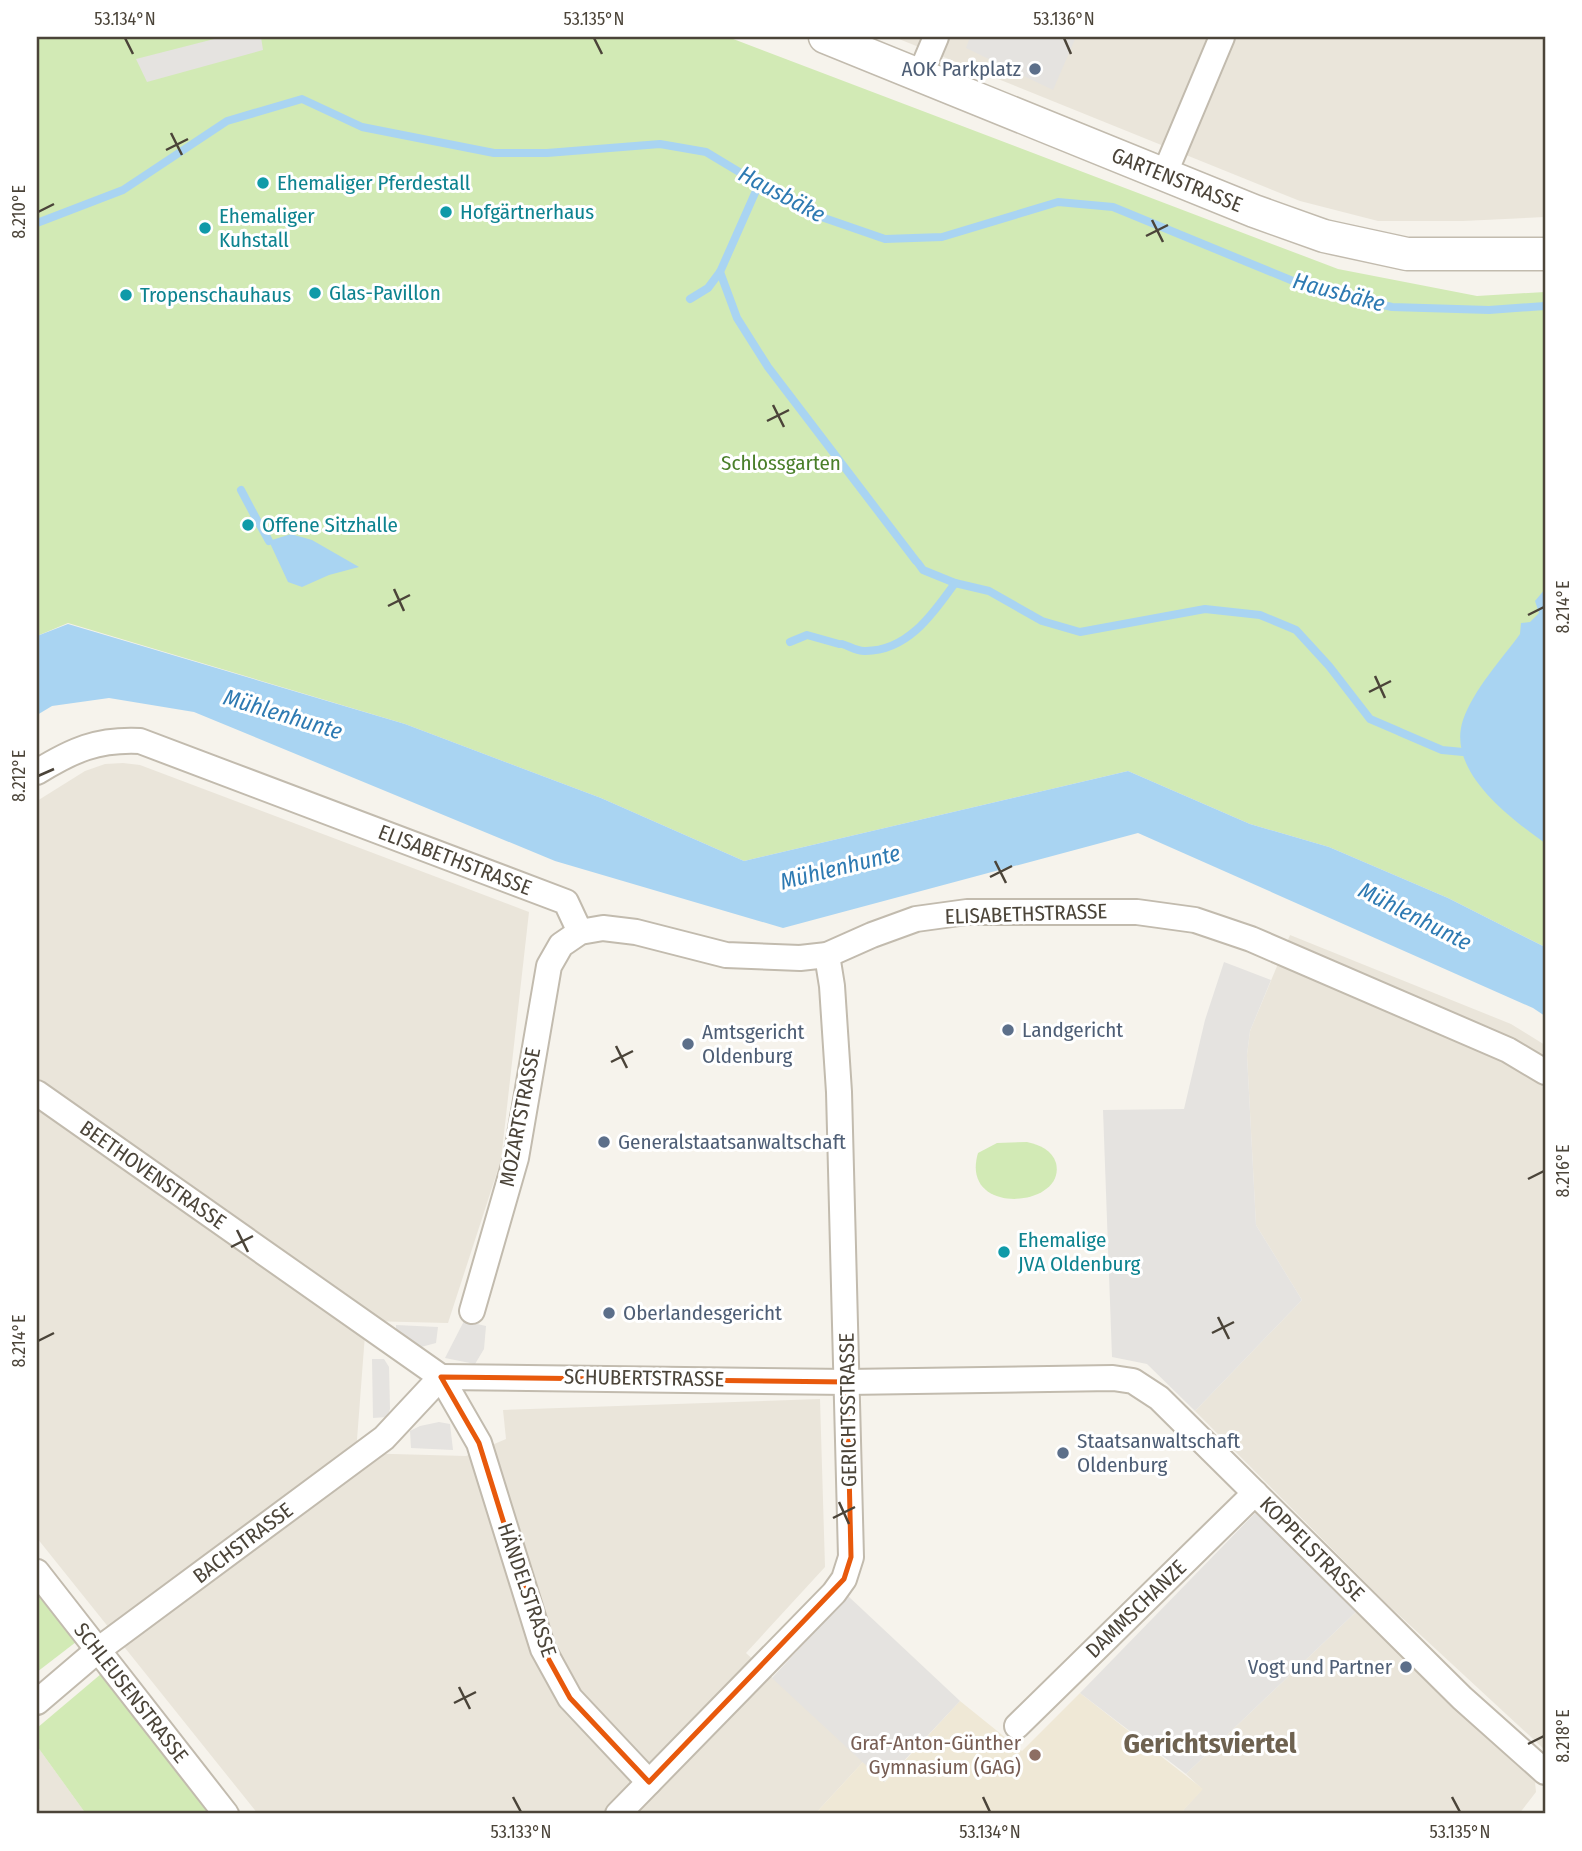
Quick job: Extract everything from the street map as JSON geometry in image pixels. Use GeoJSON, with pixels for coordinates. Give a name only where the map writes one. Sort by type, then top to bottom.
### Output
{"type":"FeatureCollection","features":[{"type":"Feature","properties":{"kind":"street","name":"GARTENSTRASSE"},"geometry":{"type":"LineString","coordinates":[[825,37],[1164,175],[1324,236],[1407,254],[1545,254]]}},
{"type":"Feature","properties":{"kind":"street"},"geometry":{"type":"LineString","coordinates":[[920,75],[936,37]]}},
{"type":"Feature","properties":{"kind":"street"},"geometry":{"type":"LineString","coordinates":[[1164,175],[1222,37]]}},
{"type":"Feature","properties":{"kind":"street","name":"ELISABETHSTRASSE"},"geometry":{"type":"LineString","coordinates":[[37,772],[69,753],[92,744],[115,740],[140,741],[566,902],[580,932],[603,928],[636,932],[726,955],[800,958],[827,955],[916,919],[967,912],[1137,912],[1195,920],[1283,952],[1508,1050],[1545,1072]]}},
{"type":"Feature","properties":{"kind":"street","name":"MOZARTSTRASSE"},"geometry":{"type":"LineString","coordinates":[[472,1311],[516,1158],[549,966],[561,944],[580,932]]}},
{"type":"Feature","properties":{"kind":"street","name":"GERICHTSSTRASSE"},"geometry":{"type":"LineString","coordinates":[[618,1814],[834,1593],[844,1579],[851,1557],[839,1092],[832,986],[827,955]]}},
{"type":"Feature","properties":{"kind":"street","name":"BEETHOVENSTRASSE"},"geometry":{"type":"LineString","coordinates":[[37,1093],[441,1377]]}},
{"type":"Feature","properties":{"kind":"street","name":"SCHUBERTSTRASSE"},"geometry":{"type":"LineString","coordinates":[[441,1377],[847,1382]]}},
{"type":"Feature","properties":{"kind":"street","name":"BACHSTRASSE"},"geometry":{"type":"LineString","coordinates":[[37,1702],[98,1650],[384,1438],[441,1377]]}},
{"type":"Feature","properties":{"kind":"street","name":"HÄNDELSTRASSE"},"geometry":{"type":"LineString","coordinates":[[441,1377],[479,1443],[543,1649],[570,1698],[649,1782]]}},
{"type":"Feature","properties":{"kind":"street","name":"KOPPELSTRASSE"},"geometry":{"type":"LineString","coordinates":[[847,1382],[1113,1378],[1133,1381],[1159,1398],[1462,1698],[1545,1772]]}},
{"type":"Feature","properties":{"kind":"street","name":"DAMMSCHANZE"},"geometry":{"type":"LineString","coordinates":[[1017,1726],[1255,1493]]}},
{"type":"Feature","properties":{"kind":"street","name":"SCHLEUSENSTRASSE"},"geometry":{"type":"LineString","coordinates":[[37,1572],[226,1814]]}},
{"type":"Feature","properties":{"kind":"highlighted area"},"geometry":{"type":"Polygon","coordinates":[[[441,1377],[847,1382],[851,1557],[844,1579],[649,1782],[570,1698],[543,1649],[479,1443],[441,1377]]]}},
{"type":"Feature","properties":{"kind":"shaded area"},"geometry":{"type":"Polygon","coordinates":[[[222,37],[261,37],[263,50],[147,82],[136,59],[222,37]]]}},
{"type":"Feature","properties":{"kind":"shaded area"},"geometry":{"type":"Polygon","coordinates":[[[894,37],[1545,37],[1545,217],[1378,221],[1300,201],[894,37]]]}},
{"type":"Feature","properties":{"kind":"shaded area","name":"AOK Parkplatz"},"geometry":{"type":"Polygon","coordinates":[[[970,37],[1076,37],[1053,90],[966,48],[970,37]]]}},
{"type":"Feature","properties":{"kind":"shaded area"},"geometry":{"type":"Polygon","coordinates":[[[105,764],[140,765],[529,912],[501,1160],[448,1323],[366,1321],[356,1453],[466,1456],[506,1439],[503,1410],[820,1399],[825,1567],[746,1653],[863,1762],[815,1814],[258,1814],[37,1538],[37,801],[85,771],[105,764]]]}},
{"type":"Feature","properties":{"kind":"shaded area"},"geometry":{"type":"Polygon","coordinates":[[[1290,935],[1511,1024],[1545,1045],[1545,1750],[1386,1603],[1195,1411],[1302,1300],[1256,1225],[1247,1055],[1250,1031],[1290,935]]]}},
{"type":"Feature","properties":{"kind":"shaded area"},"geometry":{"type":"Polygon","coordinates":[[[1224,962],[1271,980],[1250,1031],[1247,1055],[1256,1225],[1302,1300],[1195,1411],[1147,1364],[1112,1357],[1103,1110],[1184,1109],[1205,1020],[1224,962]]]}},
{"type":"Feature","properties":{"kind":"shaded area"},"geometry":{"type":"Polygon","coordinates":[[[464,1321],[486,1326],[484,1349],[475,1364],[445,1358],[464,1321]]]}},
{"type":"Feature","properties":{"kind":"shaded area"},"geometry":{"type":"Polygon","coordinates":[[[396,1325],[438,1327],[436,1343],[421,1347],[396,1340],[396,1325]]]}},
{"type":"Feature","properties":{"kind":"shaded area"},"geometry":{"type":"Polygon","coordinates":[[[372,1359],[384,1359],[389,1367],[390,1409],[387,1417],[373,1418],[372,1359]]]}},
{"type":"Feature","properties":{"kind":"shaded area"},"geometry":{"type":"Polygon","coordinates":[[[439,1422],[450,1424],[453,1450],[411,1448],[410,1431],[439,1422]]]}},
{"type":"Feature","properties":{"kind":"shaded area"},"geometry":{"type":"Polygon","coordinates":[[[1258,1510],[1359,1609],[1186,1774],[1080,1693],[1258,1510]]]}},
{"type":"Feature","properties":{"kind":"shaded area"},"geometry":{"type":"Polygon","coordinates":[[[848,1596],[960,1701],[884,1782],[772,1678],[848,1596]]]}},
{"type":"Feature","properties":{"kind":"shaded area"},"geometry":{"type":"Polygon","coordinates":[[[1359,1609],[1535,1782],[1536,1792],[1519,1814],[1180,1814],[1202,1789],[1186,1774],[1359,1609]]]}},
{"type":"Feature","properties":{"kind":"shaded area","name":"Graf-Anton-Günther Gymnasium (GAG)"},"geometry":{"type":"Polygon","coordinates":[[[1080,1693],[1203,1789],[1180,1814],[815,1814],[863,1762],[885,1782],[960,1701],[1022,1751],[1080,1693]]]}},
{"type":"Feature","properties":{"kind":"shaded area"},"geometry":{"type":"Polygon","coordinates":[[[37,1746],[86,1814],[37,1814],[37,1746]]]}},
{"type":"Feature","properties":{"kind":"green space","name":"Schlossgarten"},"geometry":{"type":"Polygon","coordinates":[[[37,37],[728,37],[1338,269],[1477,296],[1545,292],[1545,947],[1448,898],[1329,847],[1250,824],[1128,771],[744,861],[601,798],[405,724],[68,623],[37,636],[37,37]]]}},
{"type":"Feature","properties":{"kind":"green space"},"geometry":{"type":"Polygon","coordinates":[[[1027,1142],[1045,1149],[1056,1163],[1055,1178],[1046,1189],[1031,1196],[1014,1199],[997,1196],[984,1188],[976,1174],[978,1153],[997,1143],[1027,1142]]]}},
{"type":"Feature","properties":{"kind":"green space"},"geometry":{"type":"Polygon","coordinates":[[[37,1592],[76,1642],[37,1672],[37,1592]]]}},
{"type":"Feature","properties":{"kind":"green space"},"geometry":{"type":"Polygon","coordinates":[[[101,1674],[214,1814],[86,1814],[37,1746],[37,1728],[101,1674]]]}},
{"type":"Feature","properties":{"kind":"water"},"geometry":{"type":"Polygon","coordinates":[[[291,534],[312,540],[359,567],[329,575],[302,587],[288,582],[269,541],[291,534]]]}},
{"type":"Feature","properties":{"kind":"water"},"geometry":{"type":"Polygon","coordinates":[[[1545,589],[1545,843],[1499,807],[1484,791],[1472,775],[1460,739],[1463,720],[1474,697],[1520,634],[1521,623],[1530,622],[1539,613],[1535,601],[1545,589]]]}},
{"type":"Feature","properties":{"kind":"water","name":"Mühlenhunte"},"geometry":{"type":"Polygon","coordinates":[[[68,624],[405,724],[601,798],[744,861],[1128,771],[1250,824],[1329,847],[1448,898],[1545,947],[1545,1016],[1533,1008],[1138,833],[783,928],[555,861],[194,712],[109,698],[52,706],[37,715],[37,636],[68,624]]]}},
{"type":"Feature","properties":{"kind":"waterway","name":"Hausbäke"},"geometry":{"type":"LineString","coordinates":[[37,223],[123,190],[227,121],[302,99],[362,127],[494,153],[547,153],[660,144],[706,152],[804,211],[885,239],[942,237],[1058,202],[1113,207],[1315,290],[1392,307],[1489,310],[1545,306]]}},
{"type":"Feature","properties":{"kind":"waterway"},"geometry":{"type":"LineString","coordinates":[[690,299],[708,288],[720,272],[759,184]]}},
{"type":"Feature","properties":{"kind":"waterway"},"geometry":{"type":"LineString","coordinates":[[720,272],[737,318],[768,367],[916,561]]}},
{"type":"Feature","properties":{"kind":"waterway"},"geometry":{"type":"LineString","coordinates":[[241,490],[258,522]]}},
{"type":"Feature","properties":{"kind":"waterway"},"geometry":{"type":"LineString","coordinates":[[260,525],[269,541]]}},
{"type":"Feature","properties":{"kind":"waterway"},"geometry":{"type":"LineString","coordinates":[[918,563],[923,570],[955,583],[989,591],[1042,621],[1080,632],[1205,609],[1260,615],[1296,630],[1329,666],[1370,719],[1398,731]]}},
{"type":"Feature","properties":{"kind":"waterway"},"geometry":{"type":"LineString","coordinates":[[842,644],[864,651],[879,650],[906,638],[938,607],[955,583]]}},
{"type":"Feature","properties":{"kind":"waterway"},"geometry":{"type":"LineString","coordinates":[[790,642],[807,635],[839,644]]}},
{"type":"Feature","properties":{"kind":"waterway"},"geometry":{"type":"LineString","coordinates":[[1400,732],[1442,750],[1463,752]]}},
{"type":"Feature","properties":{"kind":"place","name":"AOK Parkplatz"},"geometry":{"type":"Point","coordinates":[1035,69]}},
{"type":"Feature","properties":{"kind":"place","name":"Ehemaliger Pferdestall"},"geometry":{"type":"Point","coordinates":[263,183]}},
{"type":"Feature","properties":{"kind":"place","name":"Hofgärtnerhaus"},"geometry":{"type":"Point","coordinates":[446,212]}},
{"type":"Feature","properties":{"kind":"place","name":"Ehemaliger Kuhstall"},"geometry":{"type":"Point","coordinates":[205,228]}},
{"type":"Feature","properties":{"kind":"place","name":"Glas-Pavillon"},"geometry":{"type":"Point","coordinates":[315,293]}},
{"type":"Feature","properties":{"kind":"place","name":"Tropenschauhaus"},"geometry":{"type":"Point","coordinates":[126,295]}},
{"type":"Feature","properties":{"kind":"place","name":"Offene Sitzhalle"},"geometry":{"type":"Point","coordinates":[248,525]}},
{"type":"Feature","properties":{"kind":"place","name":"Landgericht"},"geometry":{"type":"Point","coordinates":[1008,1030]}},
{"type":"Feature","properties":{"kind":"place","name":"Amtsgericht Oldenburg"},"geometry":{"type":"Point","coordinates":[688,1044]}},
{"type":"Feature","properties":{"kind":"place","name":"Generalstaatsanwaltschaft"},"geometry":{"type":"Point","coordinates":[604,1142]}},
{"type":"Feature","properties":{"kind":"place","name":"Ehemalige JVA Oldenburg"},"geometry":{"type":"Point","coordinates":[1004,1252]}},
{"type":"Feature","properties":{"kind":"place","name":"Oberlandesgericht"},"geometry":{"type":"Point","coordinates":[609,1313]}},
{"type":"Feature","properties":{"kind":"place","name":"Staatsanwaltschaft Oldenburg"},"geometry":{"type":"Point","coordinates":[1063,1453]}},
{"type":"Feature","properties":{"kind":"place","name":"Vogt und Partner"},"geometry":{"type":"Point","coordinates":[1406,1667]}},
{"type":"Feature","properties":{"kind":"place","name":"Graf-Anton-Günther Gymnasium (GAG)"},"geometry":{"type":"Point","coordinates":[1035,1755]}},
{"type":"Feature","properties":{"kind":"district","name":"Gerichtsviertel"},"geometry":{"type":"Point","coordinates":[1210,1743]}}]}
